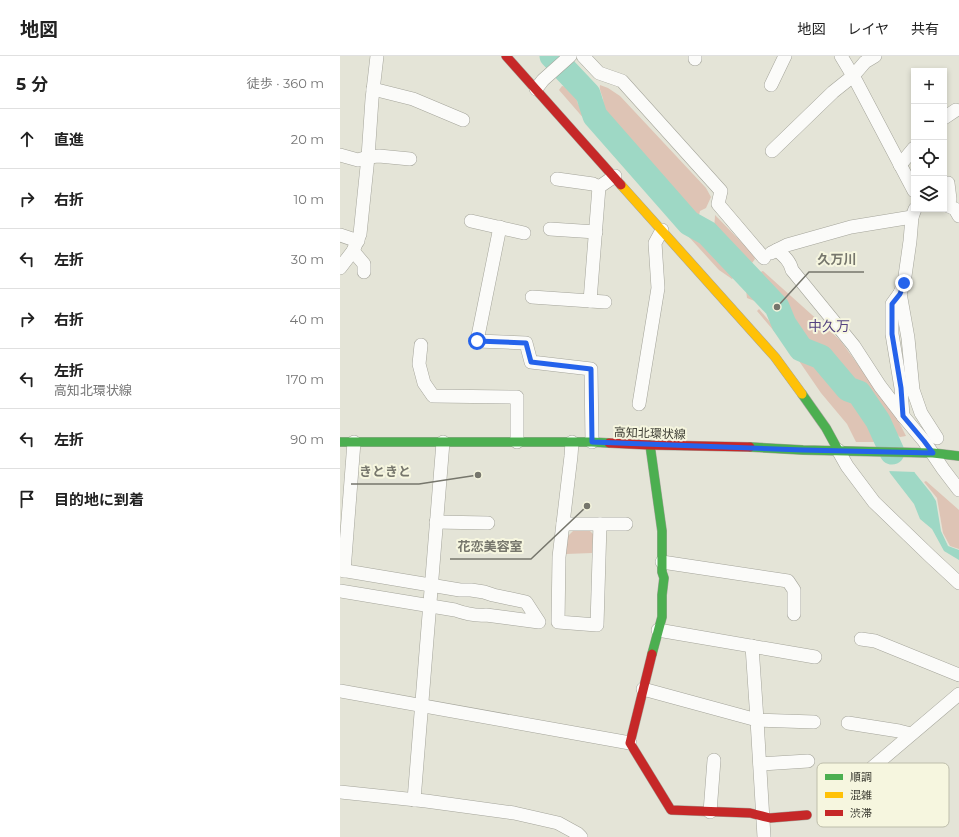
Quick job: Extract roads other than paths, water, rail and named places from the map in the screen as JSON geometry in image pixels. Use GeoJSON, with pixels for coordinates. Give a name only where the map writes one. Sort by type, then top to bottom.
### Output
{"type":"FeatureCollection","features":[{"type":"Feature","properties":{"kind":"street"},"geometry":{"type":"LineString","coordinates":[[340,268],[356,246],[360,234],[377,56]]}},
{"type":"Feature","properties":{"kind":"street"},"geometry":{"type":"LineString","coordinates":[[506,56],[539,85],[662,230],[775,356],[843,450],[847,466],[874,502],[959,583]]}},
{"type":"Feature","properties":{"kind":"street"},"geometry":{"type":"LineString","coordinates":[[539,85],[570,56]]}},
{"type":"Feature","properties":{"kind":"street"},"geometry":{"type":"LineString","coordinates":[[583,56],[599,73],[622,81],[721,191],[718,204],[762,260],[787,245],[851,227],[914,213],[904,283],[900,294],[892,304],[892,334],[901,388],[903,416]]}},
{"type":"Feature","properties":{"kind":"street"},"geometry":{"type":"LineString","coordinates":[[771,85],[785,56]]}},
{"type":"Feature","properties":{"kind":"street"},"geometry":{"type":"LineString","coordinates":[[841,56],[911,185]]}},
{"type":"Feature","properties":{"kind":"street"},"geometry":{"type":"LineString","coordinates":[[772,151],[833,92],[853,76],[865,62],[875,56]]}},
{"type":"Feature","properties":{"kind":"street"},"geometry":{"type":"LineString","coordinates":[[373,89],[413,99],[463,120]]}},
{"type":"Feature","properties":{"kind":"street"},"geometry":{"type":"LineString","coordinates":[[947,116],[956,110]]}},
{"type":"Feature","properties":{"kind":"street"},"geometry":{"type":"LineString","coordinates":[[900,164],[911,151]]}},
{"type":"Feature","properties":{"kind":"street"},"geometry":{"type":"LineString","coordinates":[[340,155],[358,160],[379,156],[410,159]]}},
{"type":"Feature","properties":{"kind":"street"},"geometry":{"type":"LineString","coordinates":[[599,187],[615,176]]}},
{"type":"Feature","properties":{"kind":"street"},"geometry":{"type":"LineString","coordinates":[[557,179],[594,184],[599,187]]}},
{"type":"Feature","properties":{"kind":"street"},"geometry":{"type":"LineString","coordinates":[[948,183],[953,208]]}},
{"type":"Feature","properties":{"kind":"street"},"geometry":{"type":"LineString","coordinates":[[590,301],[599,187]]}},
{"type":"Feature","properties":{"kind":"street"},"geometry":{"type":"LineString","coordinates":[[471,221],[524,233]]}},
{"type":"Feature","properties":{"kind":"street"},"geometry":{"type":"LineString","coordinates":[[500,227],[477,341],[526,343],[531,362],[591,369],[592,442]]}},
{"type":"Feature","properties":{"kind":"street"},"geometry":{"type":"LineString","coordinates":[[550,229],[596,232]]}},
{"type":"Feature","properties":{"kind":"street"},"geometry":{"type":"LineString","coordinates":[[639,404],[658,288],[655,243],[662,230]]}},
{"type":"Feature","properties":{"kind":"street"},"geometry":{"type":"LineString","coordinates":[[340,235],[356,246],[364,264],[364,272]]}},
{"type":"Feature","properties":{"kind":"street"},"geometry":{"type":"LineString","coordinates":[[777,250],[787,259],[791,264],[792,270],[854,346],[880,386],[924,441],[959,490]]}},
{"type":"Feature","properties":{"kind":"street"},"geometry":{"type":"LineString","coordinates":[[900,294],[908,338],[913,390],[921,413],[937,438]]}},
{"type":"Feature","properties":{"kind":"street"},"geometry":{"type":"LineString","coordinates":[[532,297],[605,302]]}},
{"type":"Feature","properties":{"kind":"street"},"geometry":{"type":"LineString","coordinates":[[421,345],[419,364],[424,383],[433,396],[517,397],[517,442]]}},
{"type":"Feature","properties":{"kind":"street","name":"高知北環状線"},"geometry":{"type":"LineString","coordinates":[[340,442],[592,442],[803,450],[919,452],[959,456]]}},
{"type":"Feature","properties":{"kind":"street"},"geometry":{"type":"LineString","coordinates":[[340,591],[455,610],[478,616],[486,614],[539,622],[526,602],[484,592],[460,590],[342,570],[354,442]]}},
{"type":"Feature","properties":{"kind":"street"},"geometry":{"type":"LineString","coordinates":[[414,800],[443,442]]}},
{"type":"Feature","properties":{"kind":"street"},"geometry":{"type":"LineString","coordinates":[[572,442],[559,557],[558,622],[597,624],[600,524]]}},
{"type":"Feature","properties":{"kind":"street"},"geometry":{"type":"LineString","coordinates":[[650,445],[662,531],[662,572],[664,578],[662,616],[630,743],[671,810],[750,813],[770,818],[807,815]]}},
{"type":"Feature","properties":{"kind":"street"},"geometry":{"type":"LineString","coordinates":[[436,522],[488,523]]}},
{"type":"Feature","properties":{"kind":"street"},"geometry":{"type":"LineString","coordinates":[[563,524],[626,524]]}},
{"type":"Feature","properties":{"kind":"street"},"geometry":{"type":"LineString","coordinates":[[662,562],[788,582],[794,590],[794,614]]}},
{"type":"Feature","properties":{"kind":"street"},"geometry":{"type":"LineString","coordinates":[[658,630],[815,657]]}},
{"type":"Feature","properties":{"kind":"street"},"geometry":{"type":"LineString","coordinates":[[861,639],[875,641],[959,675]]}},
{"type":"Feature","properties":{"kind":"street"},"geometry":{"type":"LineString","coordinates":[[752,646],[764,837]]}},
{"type":"Feature","properties":{"kind":"street"},"geometry":{"type":"LineString","coordinates":[[643,689],[757,720],[814,722]]}},
{"type":"Feature","properties":{"kind":"street"},"geometry":{"type":"LineString","coordinates":[[340,691],[630,743]]}},
{"type":"Feature","properties":{"kind":"street"},"geometry":{"type":"LineString","coordinates":[[877,763],[959,694]]}},
{"type":"Feature","properties":{"kind":"street"},"geometry":{"type":"LineString","coordinates":[[848,723],[911,734]]}},
{"type":"Feature","properties":{"kind":"street"},"geometry":{"type":"LineString","coordinates":[[710,812],[714,760]]}},
{"type":"Feature","properties":{"kind":"street"},"geometry":{"type":"LineString","coordinates":[[760,764],[808,761]]}},
{"type":"Feature","properties":{"kind":"street"},"geometry":{"type":"LineString","coordinates":[[340,792],[514,813],[558,823],[581,837]]}},
{"type":"Feature","properties":{"kind":"water"},"geometry":{"type":"Polygon","coordinates":[[[879,418],[886,427],[896,435],[915,473],[936,501],[941,531],[948,546],[959,550],[959,560],[944,551],[932,529],[920,519],[914,504],[890,473],[878,443],[881,433],[878,423],[879,418]]]}},
{"type":"Feature","properties":{"kind":"waterway"},"geometry":{"type":"LineString","coordinates":[[552,56],[588,94],[595,116],[689,223],[707,233],[777,307],[784,324],[801,349],[821,357],[848,389],[859,393],[878,421],[892,452]]}},
{"type":"Feature","properties":{"kind":"place","name":"久万川"},"geometry":{"type":"Point","coordinates":[777,307]}},
{"type":"Feature","properties":{"kind":"place","name":"きときと"},"geometry":{"type":"Point","coordinates":[478,475]}},
{"type":"Feature","properties":{"kind":"place","name":"花恋美容室"},"geometry":{"type":"Point","coordinates":[587,506]}},
{"type":"Feature","properties":{"kind":"district","name":"中久万"},"geometry":{"type":"Point","coordinates":[829,326]}}]}
